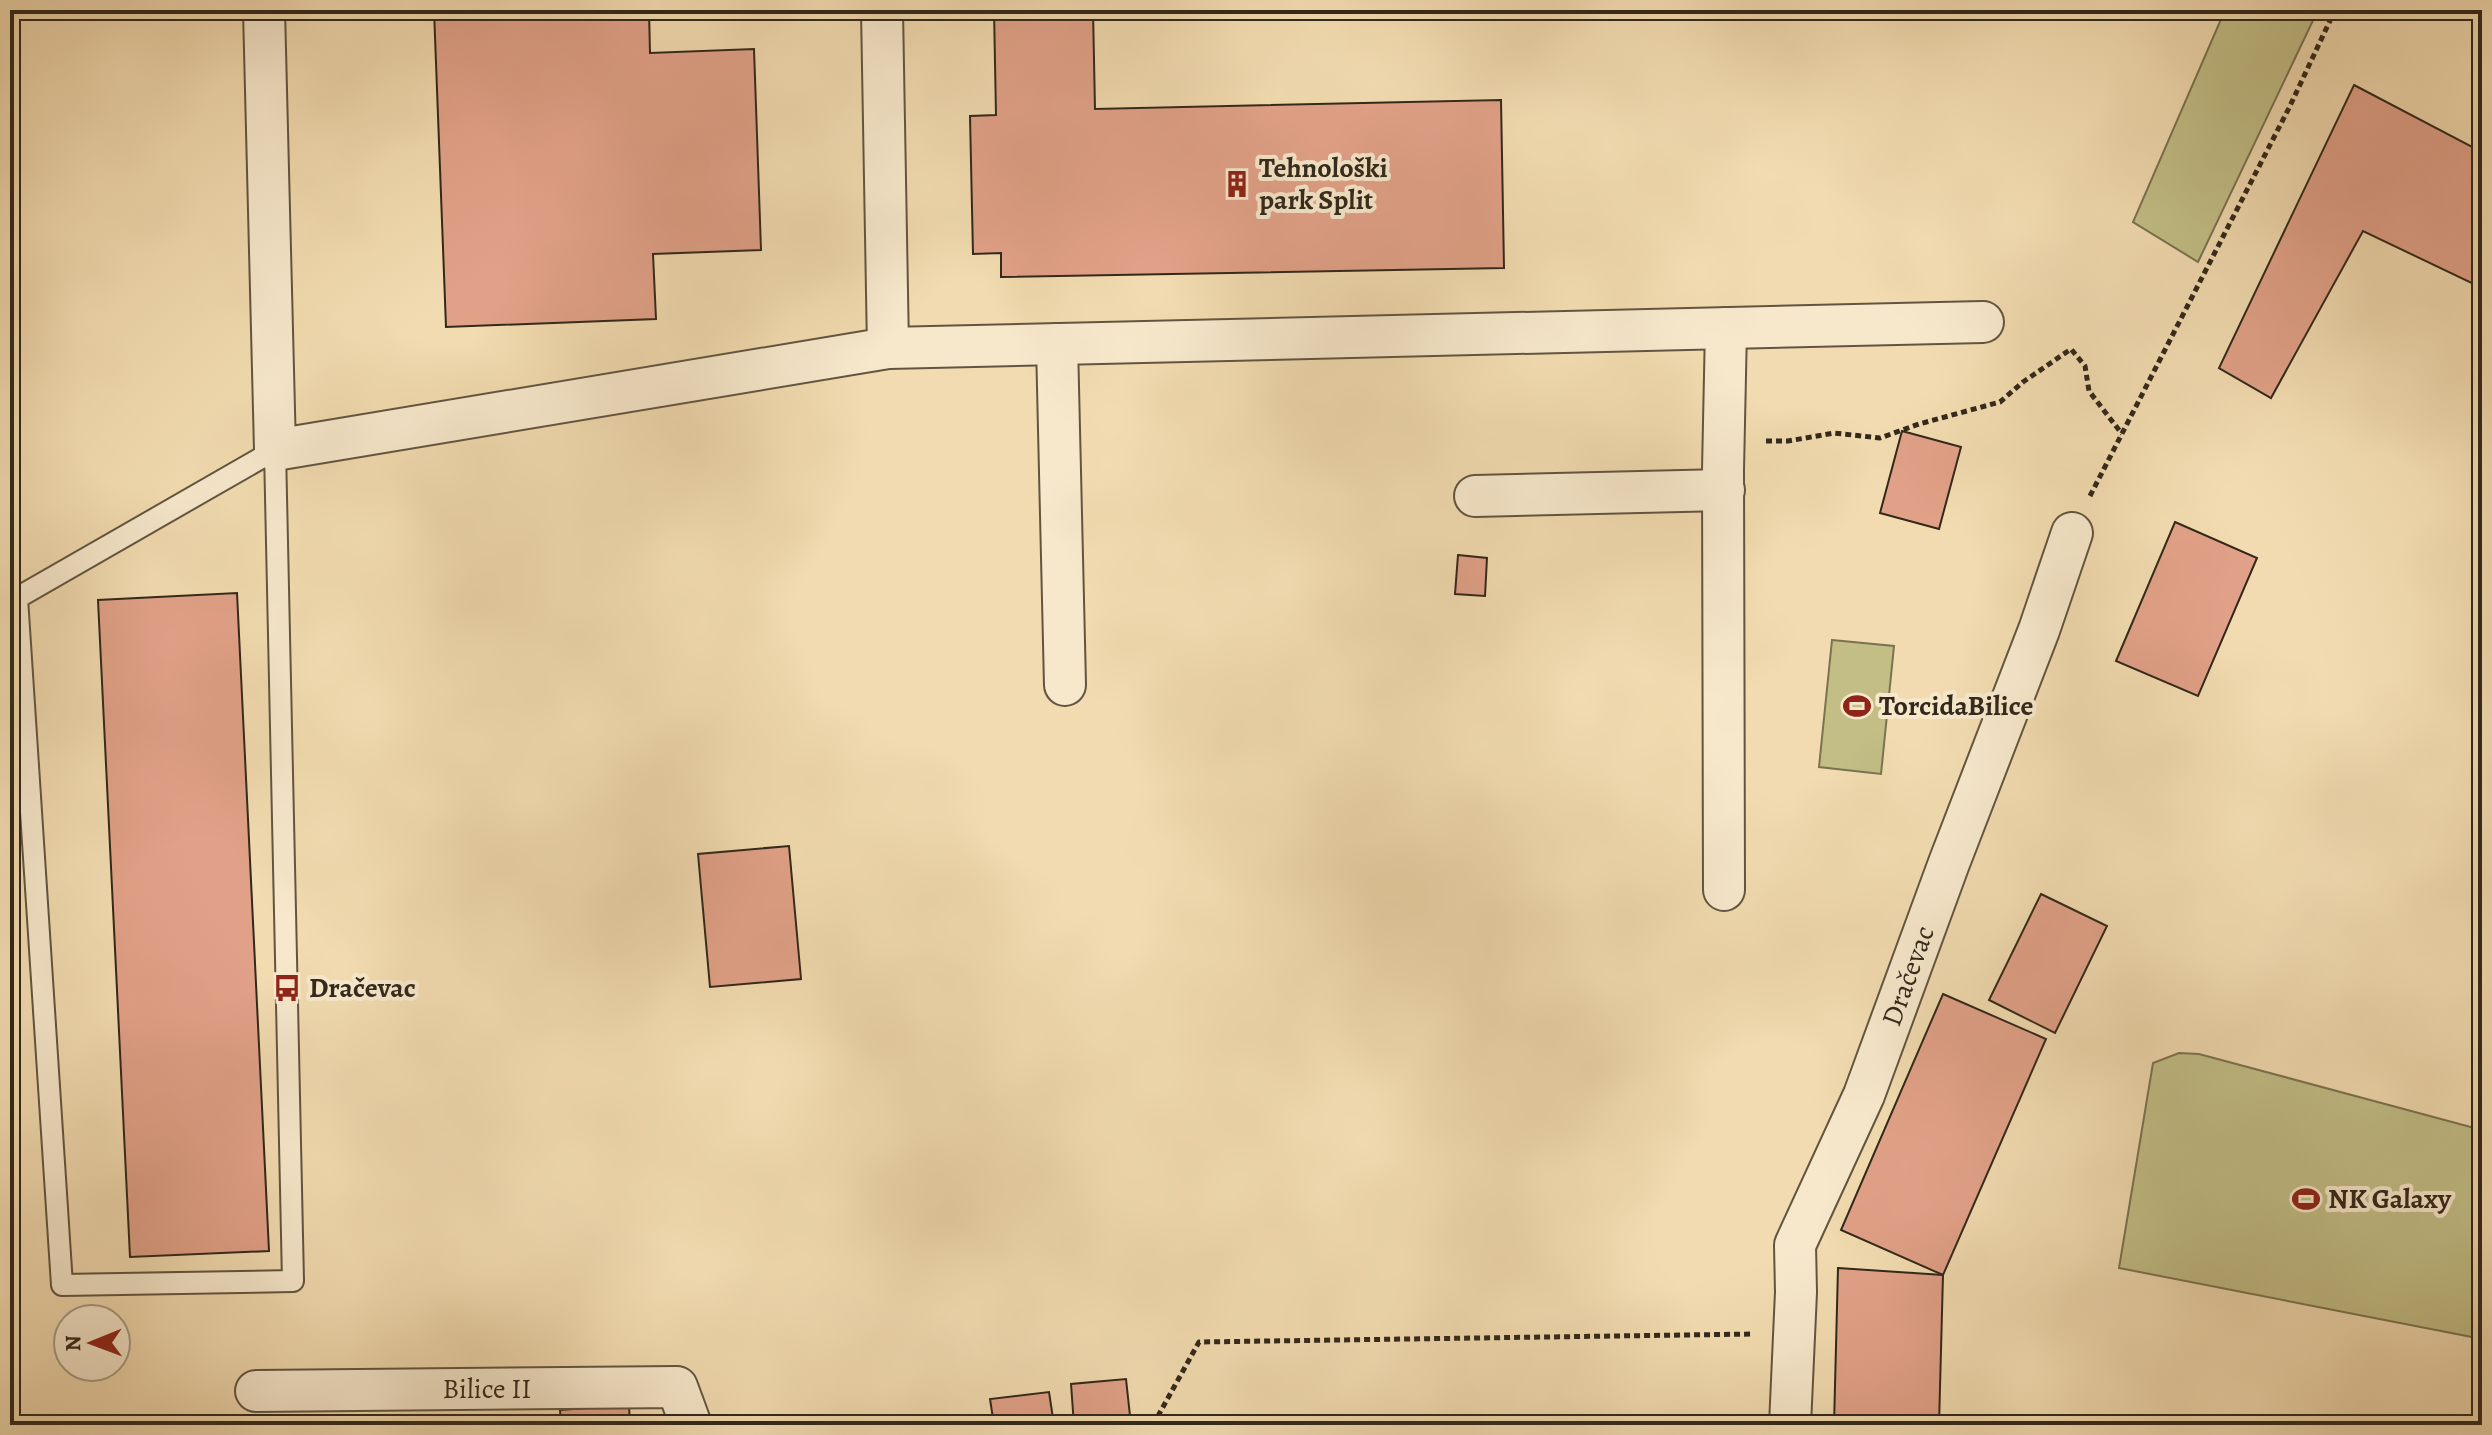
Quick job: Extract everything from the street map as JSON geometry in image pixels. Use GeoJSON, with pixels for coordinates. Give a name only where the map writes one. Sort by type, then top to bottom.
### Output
{"type":"FeatureCollection","features":[{"type":"Feature","properties":{"kind":"street"},"geometry":{"type":"LineString","coordinates":[[264,10],[275,450],[888,348],[1983,322]]}},
{"type":"Feature","properties":{"kind":"street"},"geometry":{"type":"LineString","coordinates":[[882,10],[888,348]]}},
{"type":"Feature","properties":{"kind":"street"},"geometry":{"type":"LineString","coordinates":[[1724,890],[1726,328]]}},
{"type":"Feature","properties":{"kind":"street"},"geometry":{"type":"LineString","coordinates":[[1057,344],[1065,685]]}},
{"type":"Feature","properties":{"kind":"street"},"geometry":{"type":"LineString","coordinates":[[1475,496],[1724,490]]}},
{"type":"Feature","properties":{"kind":"street","name":"Dračevac"},"geometry":{"type":"LineString","coordinates":[[1790,1425],[1795,1333],[1795,1245],[1864,1095],[2039,630],[2072,533]]}},
{"type":"Feature","properties":{"kind":"street","name":"Bilice II"},"geometry":{"type":"LineString","coordinates":[[256,1391],[677,1387],[691,1425]]}},
{"type":"Feature","properties":{"kind":"lane"},"geometry":{"type":"LineString","coordinates":[[275,450],[293,1281],[62,1285],[14,600],[275,450]]}},
{"type":"Feature","properties":{"kind":"path"},"geometry":{"type":"LineString","coordinates":[[2072,533],[2289,108],[2335,10]]}},
{"type":"Feature","properties":{"kind":"path"},"geometry":{"type":"LineString","coordinates":[[1724,442],[1788,441],[1834,433],[1880,438],[2000,402],[2071,349],[2085,366],[2089,391],[2122,434]]}},
{"type":"Feature","properties":{"kind":"path"},"geometry":{"type":"LineString","coordinates":[[1153,1425],[1199,1342],[1795,1333]]}},
{"type":"Feature","properties":{"kind":"shaded area"},"geometry":{"type":"Polygon","coordinates":[[[2225,10],[2318,10],[2198,262],[2133,222],[2225,10]]]}},
{"type":"Feature","properties":{"kind":"shaded area","name":"TorcidaBilice"},"geometry":{"type":"Polygon","coordinates":[[[1832,640],[1894,646],[1881,774],[1819,767],[1832,640]]]}},
{"type":"Feature","properties":{"kind":"shaded area","name":"NK Galaxy"},"geometry":{"type":"Polygon","coordinates":[[[2179,1053],[2199,1054],[2482,1130],[2482,1339],[2119,1268],[2153,1063],[2179,1053]]]}},
{"type":"Feature","properties":{"kind":"building"},"geometry":{"type":"Polygon","coordinates":[[[434,10],[649,10],[650,53],[754,49],[761,250],[653,254],[656,319],[446,327],[434,10]]]}},
{"type":"Feature","properties":{"kind":"building","name":"Tehnološki park Split"},"geometry":{"type":"Polygon","coordinates":[[[994,10],[1093,10],[1095,109],[1501,100],[1504,268],[1001,277],[1001,253],[973,254],[970,116],[996,115],[994,10]]]}},
{"type":"Feature","properties":{"kind":"building"},"geometry":{"type":"Polygon","coordinates":[[[2354,85],[2482,152],[2482,288],[2363,231],[2271,398],[2219,368],[2354,85]]]}},
{"type":"Feature","properties":{"kind":"building"},"geometry":{"type":"Polygon","coordinates":[[[1902,431],[1961,447],[1939,529],[1880,513],[1902,431]]]}},
{"type":"Feature","properties":{"kind":"building"},"geometry":{"type":"Polygon","coordinates":[[[2175,522],[2257,558],[2198,696],[2116,661],[2175,522]]]}},
{"type":"Feature","properties":{"kind":"building"},"geometry":{"type":"Polygon","coordinates":[[[1458,555],[1487,558],[1485,596],[1455,594],[1458,555]]]}},
{"type":"Feature","properties":{"kind":"building"},"geometry":{"type":"Polygon","coordinates":[[[237,593],[269,1251],[130,1257],[98,600],[237,593]]]}},
{"type":"Feature","properties":{"kind":"building"},"geometry":{"type":"Polygon","coordinates":[[[789,846],[801,979],[710,987],[698,854],[789,846]]]}},
{"type":"Feature","properties":{"kind":"building"},"geometry":{"type":"Polygon","coordinates":[[[2041,894],[2107,926],[2055,1033],[1989,1000],[2041,894]]]}},
{"type":"Feature","properties":{"kind":"building"},"geometry":{"type":"Polygon","coordinates":[[[1943,994],[2046,1039],[1943,1275],[1841,1230],[1943,994]]]}},
{"type":"Feature","properties":{"kind":"building"},"geometry":{"type":"Polygon","coordinates":[[[1838,1268],[1943,1275],[1939,1425],[1834,1425],[1838,1268]]]}},
{"type":"Feature","properties":{"kind":"building"},"geometry":{"type":"Polygon","coordinates":[[[1126,1379],[1131,1425],[1074,1425],[1071,1384],[1126,1379]]]}},
{"type":"Feature","properties":{"kind":"building"},"geometry":{"type":"Polygon","coordinates":[[[1049,1392],[1054,1425],[994,1425],[990,1399],[1049,1392]]]}},
{"type":"Feature","properties":{"kind":"building"},"geometry":{"type":"Polygon","coordinates":[[[629,1405],[630,1425],[561,1425],[560,1410],[629,1405]]]}},
{"type":"Feature","properties":{"kind":"place","name":"Tehnološki park Split"},"geometry":{"type":"Point","coordinates":[1237,184]}},
{"type":"Feature","properties":{"kind":"place","name":"TorcidaBilice"},"geometry":{"type":"Point","coordinates":[1857,706]}},
{"type":"Feature","properties":{"kind":"place","name":"Dračevac"},"geometry":{"type":"Point","coordinates":[287,988]}},
{"type":"Feature","properties":{"kind":"place","name":"NK Galaxy"},"geometry":{"type":"Point","coordinates":[2306,1199]}}]}
